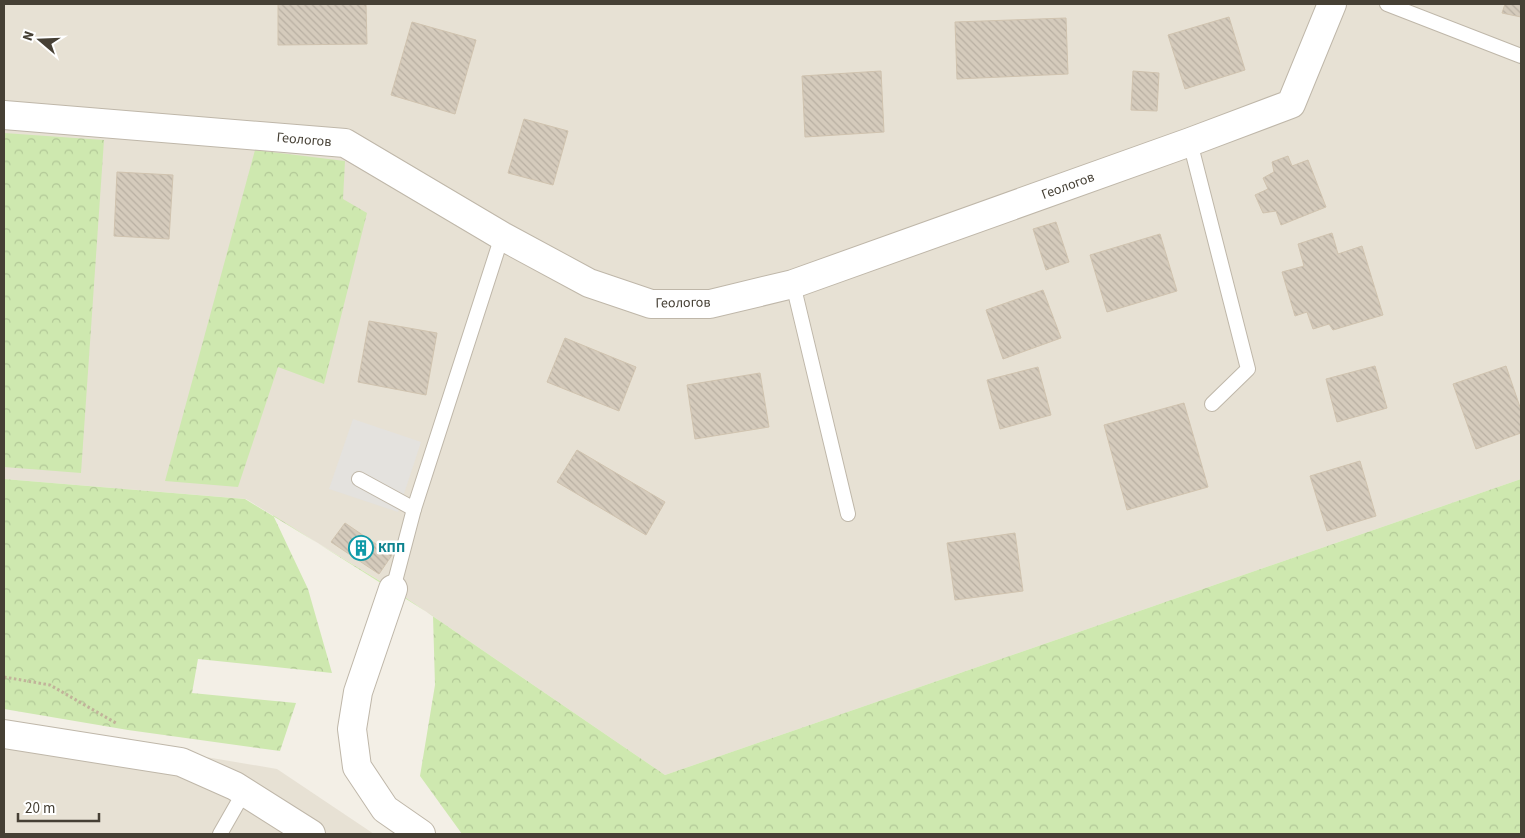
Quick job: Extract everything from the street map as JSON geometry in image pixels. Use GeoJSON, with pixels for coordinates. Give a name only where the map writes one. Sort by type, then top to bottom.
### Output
{"type":"FeatureCollection","features":[{"type":"Feature","properties":{"kind":"street","name":"Геологов"},"geometry":{"type":"LineString","coordinates":[[4,115],[345,143],[502,236],[589,283],[651,304],[710,304],[793,284],[1291,104],[1332,4]]}},
{"type":"Feature","properties":{"kind":"street"},"geometry":{"type":"LineString","coordinates":[[393,588],[358,692],[352,729],[357,767],[386,809],[420,834]]}},
{"type":"Feature","properties":{"kind":"street"},"geometry":{"type":"LineString","coordinates":[[4,734],[181,762],[235,786],[311,834]]}},
{"type":"Feature","properties":{"kind":"lane"},"geometry":{"type":"LineString","coordinates":[[1386,4],[1521,56]]}},
{"type":"Feature","properties":{"kind":"lane"},"geometry":{"type":"LineString","coordinates":[[1190,142],[1248,369],[1212,404]]}},
{"type":"Feature","properties":{"kind":"lane"},"geometry":{"type":"LineString","coordinates":[[393,588],[414,509],[502,236]]}},
{"type":"Feature","properties":{"kind":"lane"},"geometry":{"type":"LineString","coordinates":[[793,284],[848,514]]}},
{"type":"Feature","properties":{"kind":"lane"},"geometry":{"type":"LineString","coordinates":[[359,479],[414,509]]}},
{"type":"Feature","properties":{"kind":"lane"},"geometry":{"type":"LineString","coordinates":[[220,834],[244,792]]}},
{"type":"Feature","properties":{"kind":"path"},"geometry":{"type":"LineString","coordinates":[[4,677],[50,685],[120,725]]}},
{"type":"Feature","properties":{"kind":"shaded area"},"geometry":{"type":"Polygon","coordinates":[[[4,4],[1521,4],[1521,479],[665,775],[393,589],[246,499],[4,479],[4,4]]]}},
{"type":"Feature","properties":{"kind":"shaded area"},"geometry":{"type":"Polygon","coordinates":[[[353,419],[421,442],[398,512],[329,489],[353,419]]]}},
{"type":"Feature","properties":{"kind":"shaded area"},"geometry":{"type":"Polygon","coordinates":[[[4,723],[277,769],[374,834],[4,834],[4,723]]]}},
{"type":"Feature","properties":{"kind":"green space"},"geometry":{"type":"Polygon","coordinates":[[[4,133],[104,140],[81,473],[4,467],[4,133]]]}},
{"type":"Feature","properties":{"kind":"green space"},"geometry":{"type":"Polygon","coordinates":[[[255,150],[345,161],[343,199],[367,213],[324,384],[278,367],[238,487],[165,481],[255,150]]]}},
{"type":"Feature","properties":{"kind":"green space"},"geometry":{"type":"Polygon","coordinates":[[[4,479],[245,499],[274,516],[308,589],[332,673],[198,659],[192,693],[296,703],[280,751],[128,730],[4,709],[4,479]]]}},
{"type":"Feature","properties":{"kind":"green space"},"geometry":{"type":"Polygon","coordinates":[[[1521,479],[1521,834],[462,834],[420,776],[435,685],[433,616],[665,775],[1521,479]]]}},
{"type":"Feature","properties":{"kind":"green space"},"geometry":{"type":"Polygon","coordinates":[[[317,543],[393,589],[426,612],[317,543]]]}},
{"type":"Feature","properties":{"kind":"building"},"geometry":{"type":"Polygon","coordinates":[[[278,4],[366,4],[367,44],[278,45],[278,4]]]}},
{"type":"Feature","properties":{"kind":"building"},"geometry":{"type":"Polygon","coordinates":[[[1505,4],[1521,4],[1521,17],[1502,13],[1505,4]]]}},
{"type":"Feature","properties":{"kind":"building"},"geometry":{"type":"Polygon","coordinates":[[[1229,17],[1245,70],[1185,89],[1168,35],[1229,17]]]}},
{"type":"Feature","properties":{"kind":"building"},"geometry":{"type":"Polygon","coordinates":[[[1066,18],[1068,74],[957,79],[955,22],[1066,18]]]}},
{"type":"Feature","properties":{"kind":"building"},"geometry":{"type":"Polygon","coordinates":[[[412,22],[476,40],[455,114],[391,95],[412,22]]]}},
{"type":"Feature","properties":{"kind":"building"},"geometry":{"type":"Polygon","coordinates":[[[881,71],[884,132],[805,137],[802,76],[881,71]]]}},
{"type":"Feature","properties":{"kind":"building"},"geometry":{"type":"Polygon","coordinates":[[[1133,71],[1159,73],[1157,111],[1131,110],[1133,71]]]}},
{"type":"Feature","properties":{"kind":"building"},"geometry":{"type":"Polygon","coordinates":[[[524,119],[568,131],[553,185],[508,173],[524,119]]]}},
{"type":"Feature","properties":{"kind":"building"},"geometry":{"type":"Polygon","coordinates":[[[1288,156],[1292,166],[1308,160],[1326,207],[1281,225],[1276,211],[1263,213],[1255,195],[1268,189],[1263,178],[1274,172],[1272,162],[1288,156]]]}},
{"type":"Feature","properties":{"kind":"building"},"geometry":{"type":"Polygon","coordinates":[[[117,172],[173,175],[169,239],[114,236],[117,172]]]}},
{"type":"Feature","properties":{"kind":"building"},"geometry":{"type":"Polygon","coordinates":[[[1056,222],[1069,262],[1046,270],[1033,229],[1056,222]]]}},
{"type":"Feature","properties":{"kind":"building"},"geometry":{"type":"Polygon","coordinates":[[[1332,233],[1338,254],[1362,246],[1383,315],[1333,330],[1329,324],[1313,329],[1307,312],[1295,316],[1282,272],[1304,266],[1298,244],[1332,233]]]}},
{"type":"Feature","properties":{"kind":"building"},"geometry":{"type":"Polygon","coordinates":[[[1160,234],[1177,291],[1107,312],[1090,255],[1160,234]]]}},
{"type":"Feature","properties":{"kind":"building"},"geometry":{"type":"Polygon","coordinates":[[[1043,290],[1061,338],[1003,359],[986,310],[1043,290]]]}},
{"type":"Feature","properties":{"kind":"building"},"geometry":{"type":"Polygon","coordinates":[[[369,321],[437,333],[426,395],[358,382],[369,321]]]}},
{"type":"Feature","properties":{"kind":"building"},"geometry":{"type":"Polygon","coordinates":[[[565,338],[636,367],[619,411],[547,382],[565,338]]]}},
{"type":"Feature","properties":{"kind":"building"},"geometry":{"type":"Polygon","coordinates":[[[1375,366],[1387,408],[1337,422],[1326,379],[1375,366]]]}},
{"type":"Feature","properties":{"kind":"building"},"geometry":{"type":"Polygon","coordinates":[[[1506,366],[1521,410],[1521,433],[1476,449],[1453,384],[1506,366]]]}},
{"type":"Feature","properties":{"kind":"building"},"geometry":{"type":"Polygon","coordinates":[[[1038,367],[1051,415],[1000,429],[987,380],[1038,367]]]}},
{"type":"Feature","properties":{"kind":"building"},"geometry":{"type":"Polygon","coordinates":[[[760,373],[769,427],[695,439],[687,385],[760,373]]]}},
{"type":"Feature","properties":{"kind":"building"},"geometry":{"type":"Polygon","coordinates":[[[1184,403],[1208,487],[1127,510],[1104,425],[1184,403]]]}},
{"type":"Feature","properties":{"kind":"building"},"geometry":{"type":"Polygon","coordinates":[[[577,450],[665,502],[646,535],[557,482],[577,450]]]}},
{"type":"Feature","properties":{"kind":"building"},"geometry":{"type":"Polygon","coordinates":[[[1360,461],[1376,516],[1327,531],[1310,476],[1360,461]]]}},
{"type":"Feature","properties":{"kind":"building","name":"КПП"},"geometry":{"type":"Polygon","coordinates":[[[345,523],[392,555],[379,574],[331,542],[345,523]]]}},
{"type":"Feature","properties":{"kind":"building"},"geometry":{"type":"Polygon","coordinates":[[[1015,533],[1023,591],[955,600],[947,543],[1015,533]]]}},
{"type":"Feature","properties":{"kind":"place","name":"КПП"},"geometry":{"type":"Point","coordinates":[361,548]}}]}
